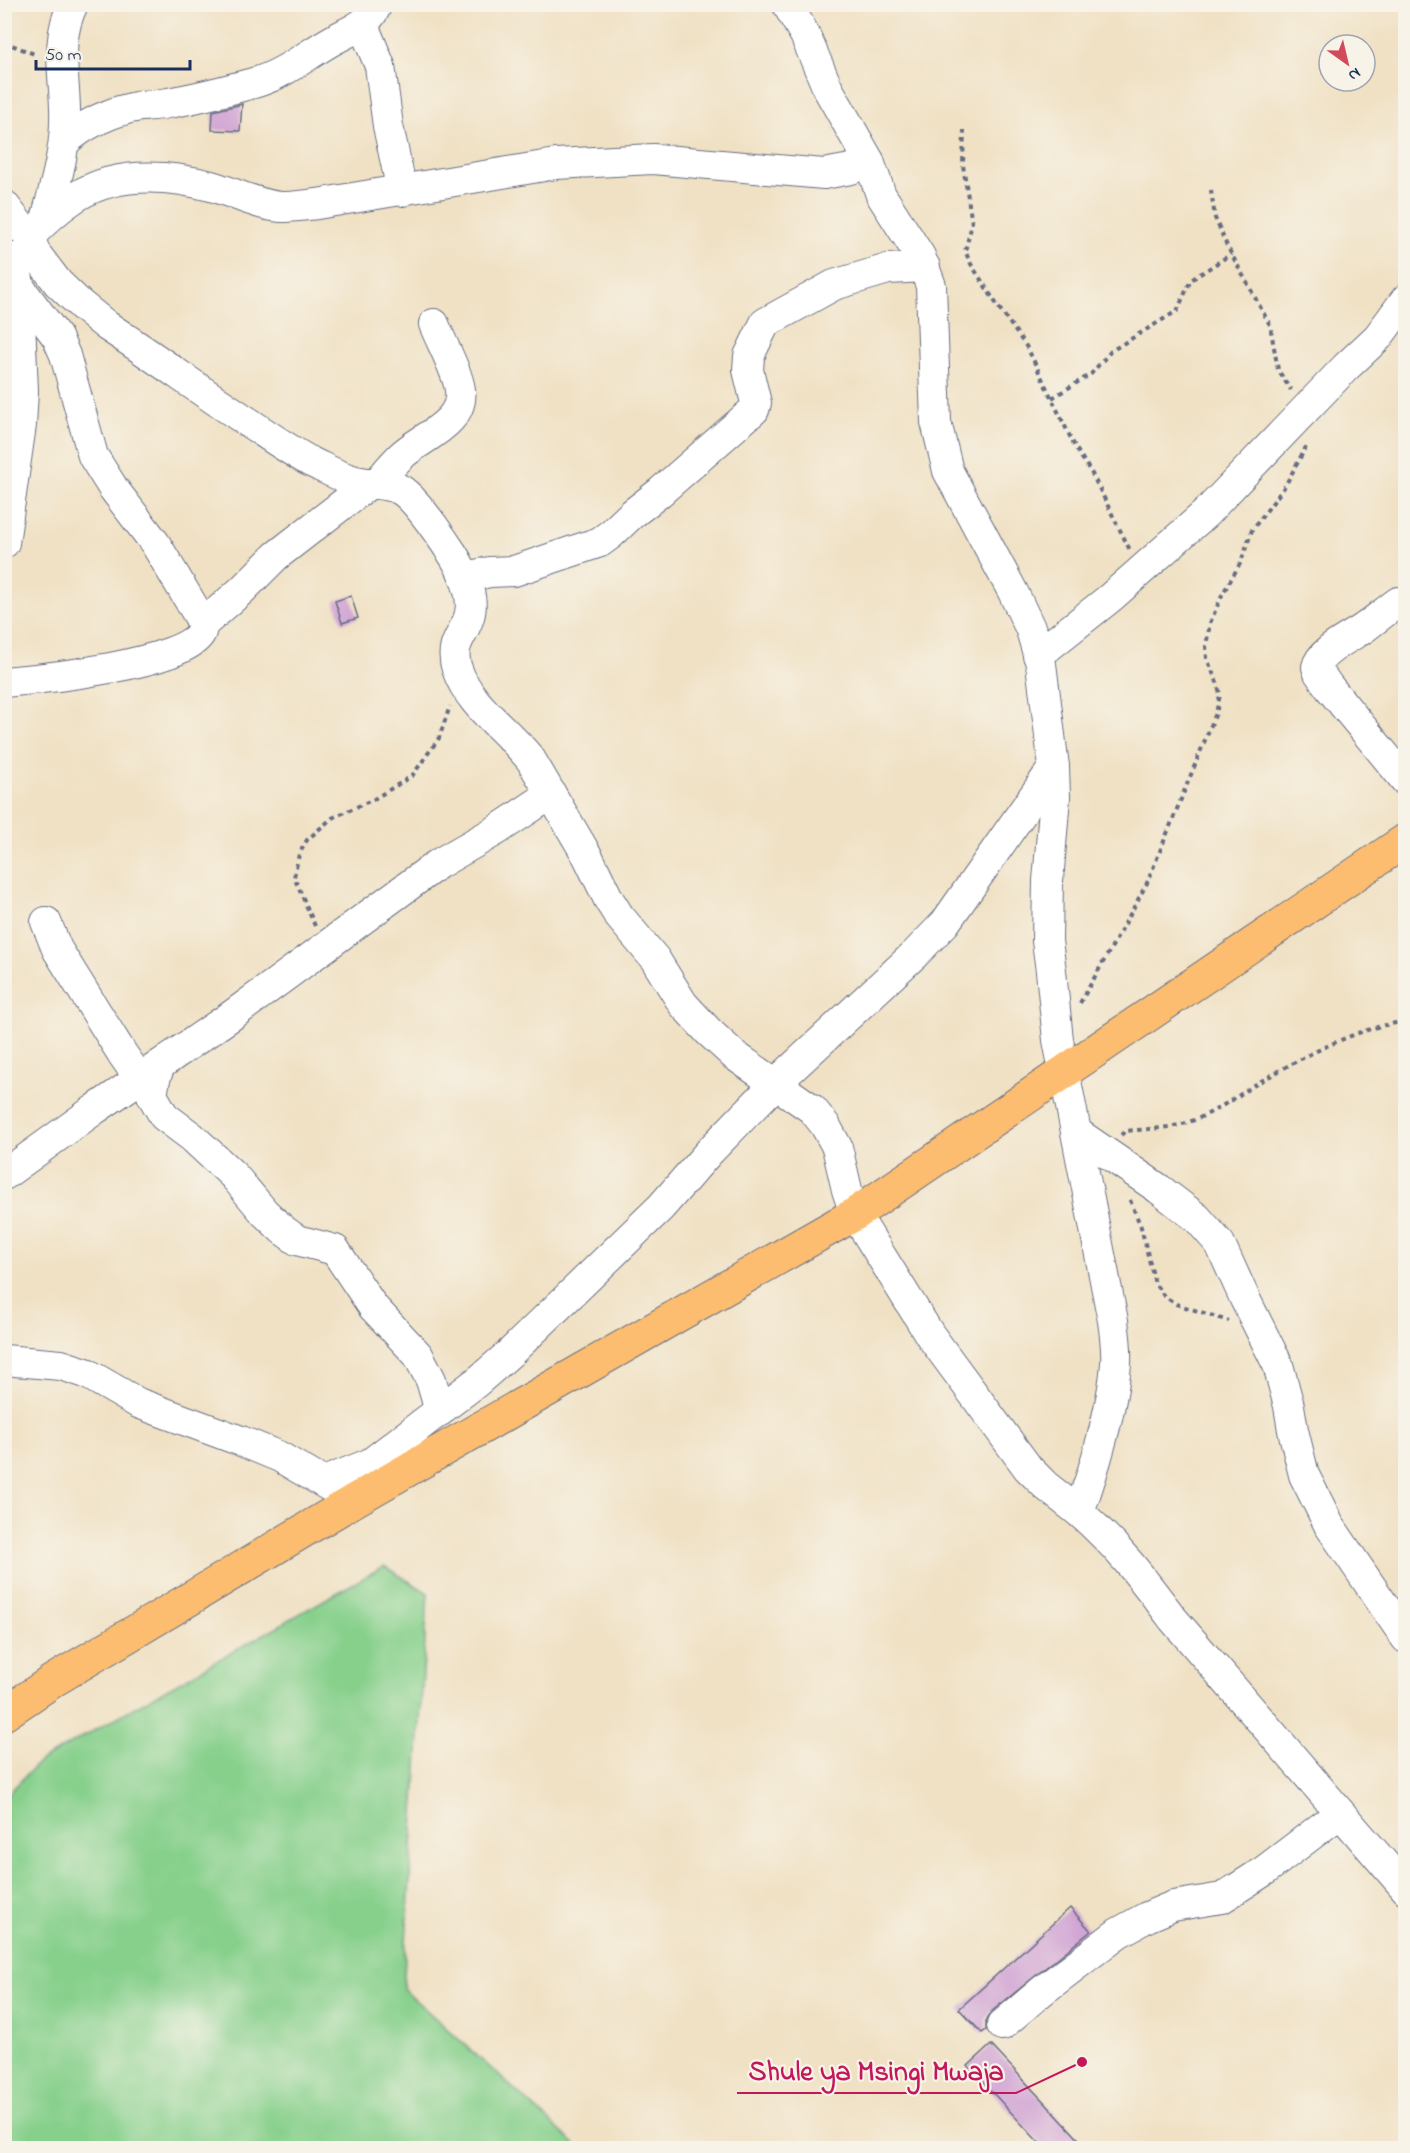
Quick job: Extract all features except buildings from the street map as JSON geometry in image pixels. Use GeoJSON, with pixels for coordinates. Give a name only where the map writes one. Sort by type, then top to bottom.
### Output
{"type":"FeatureCollection","features":[{"type":"Feature","properties":{"kind":"main road"},"geometry":{"type":"LineString","coordinates":[[4,1714],[54,1680],[355,1500],[855,1214],[1406,840]]}},
{"type":"Feature","properties":{"kind":"street"},"geometry":{"type":"LineString","coordinates":[[4,682],[67,675],[167,654],[192,642],[201,632],[202,625],[155,543],[113,488],[93,456],[65,355],[57,337],[18,284],[25,245],[64,143],[66,96],[61,39],[73,4]]}},
{"type":"Feature","properties":{"kind":"street"},"geometry":{"type":"LineString","coordinates":[[799,9],[805,35],[828,89],[869,161],[881,195],[920,255],[925,267],[931,286],[936,422],[948,471],[1031,630],[1049,714],[1055,797],[1048,881],[1047,941],[1058,1040],[1113,1321],[1116,1350],[1114,1379],[1106,1420],[1079,1512]]}},
{"type":"Feature","properties":{"kind":"street"},"geometry":{"type":"LineString","coordinates":[[64,143],[75,133],[88,126],[127,110],[170,103],[265,79],[370,15],[388,126],[402,191]]}},
{"type":"Feature","properties":{"kind":"street"},"geometry":{"type":"LineString","coordinates":[[25,245],[71,199],[100,185],[126,179],[164,177],[179,179],[211,186],[280,207],[317,204],[402,191],[556,164],[653,159],[824,174],[851,169],[869,161]]}},
{"type":"Feature","properties":{"kind":"street"},"geometry":{"type":"LineString","coordinates":[[4,205],[25,245],[58,283],[107,327],[291,451],[352,480],[398,488],[409,496],[453,554],[465,578],[470,613],[455,650],[458,670],[475,699],[531,760],[620,916],[655,959],[683,1004],[709,1032],[734,1055],[812,1109],[832,1137],[855,1214],[930,1335],[1012,1448],[1046,1486],[1107,1537],[1173,1619],[1406,1889]]}},
{"type":"Feature","properties":{"kind":"street"},"geometry":{"type":"LineString","coordinates":[[465,578],[490,572],[514,571],[595,544],[605,538],[750,414],[756,403],[748,370],[749,356],[765,323],[834,285],[888,269],[925,267]]}},
{"type":"Feature","properties":{"kind":"street"},"geometry":{"type":"LineString","coordinates":[[4,543],[21,425],[23,391],[20,321],[27,299]]}},
{"type":"Feature","properties":{"kind":"street"},"geometry":{"type":"LineString","coordinates":[[1038,655],[1141,572],[1305,428],[1347,367],[1378,337],[1406,299]]}},
{"type":"Feature","properties":{"kind":"street"},"geometry":{"type":"LineString","coordinates":[[202,625],[276,556],[373,484],[402,456],[448,422],[459,407],[459,383],[434,324]]}},
{"type":"Feature","properties":{"kind":"street"},"geometry":{"type":"LineString","coordinates":[[1398,602],[1365,628],[1337,645],[1323,657],[1317,667],[1319,674],[1329,687],[1406,781]]}},
{"type":"Feature","properties":{"kind":"street"},"geometry":{"type":"LineString","coordinates":[[324,1482],[371,1463],[440,1412],[509,1354],[661,1207],[709,1152],[776,1083],[916,953],[945,923],[1054,767]]}},
{"type":"Feature","properties":{"kind":"street"},"geometry":{"type":"LineString","coordinates":[[4,1175],[325,948],[438,864],[497,830],[551,794]]}},
{"type":"Feature","properties":{"kind":"street"},"geometry":{"type":"LineString","coordinates":[[46,922],[57,949],[123,1055],[150,1072],[155,1079],[152,1095],[164,1116],[192,1137],[234,1176],[265,1213],[283,1230],[297,1240],[335,1250],[373,1307],[418,1355],[431,1380],[440,1412]]}},
{"type":"Feature","properties":{"kind":"street"},"geometry":{"type":"LineString","coordinates":[[1076,1132],[1197,1218],[1225,1252],[1245,1299],[1278,1365],[1304,1475],[1329,1525],[1406,1638]]}},
{"type":"Feature","properties":{"kind":"street"},"geometry":{"type":"LineString","coordinates":[[4,1360],[61,1365],[86,1373],[138,1404],[280,1457],[355,1500]]}},
{"type":"Feature","properties":{"kind":"street"},"geometry":{"type":"LineString","coordinates":[[1002,2025],[1118,1933],[1173,1906],[1222,1898],[1264,1871],[1340,1813]]}},
{"type":"Feature","properties":{"kind":"path"},"geometry":{"type":"LineString","coordinates":[[4,42],[63,67]]}},
{"type":"Feature","properties":{"kind":"path"},"geometry":{"type":"LineString","coordinates":[[964,130],[963,165],[972,224],[965,251],[999,308],[1028,349],[1075,447],[1092,474],[1141,572]]}},
{"type":"Feature","properties":{"kind":"path"},"geometry":{"type":"LineString","coordinates":[[1058,1040],[1147,883],[1216,713],[1220,695],[1207,659],[1206,646],[1215,609],[1236,573],[1252,530],[1285,486],[1305,428],[1298,400],[1278,370],[1270,325],[1231,254],[1215,218],[1211,190]]}},
{"type":"Feature","properties":{"kind":"path"},"geometry":{"type":"LineString","coordinates":[[1052,398],[1090,374],[1111,351],[1176,311],[1191,280],[1231,254]]}},
{"type":"Feature","properties":{"kind":"path"},"geometry":{"type":"LineString","coordinates":[[325,948],[294,877],[299,854],[313,834],[332,818],[374,799],[412,776],[439,738],[458,670]]}},
{"type":"Feature","properties":{"kind":"path"},"geometry":{"type":"LineString","coordinates":[[1101,1150],[1125,1131],[1173,1127],[1208,1114],[1282,1068],[1330,1045],[1382,1027],[1406,1022]]}},
{"type":"Feature","properties":{"kind":"path"},"geometry":{"type":"LineString","coordinates":[[1130,1199],[1141,1227],[1155,1284],[1164,1296],[1176,1304],[1264,1336]]}},
{"type":"Feature","properties":{"kind":"green space"},"geometry":{"type":"Polygon","coordinates":[[[384,1566],[428,1593],[403,1989],[579,2148],[5,2148],[5,1797],[40,1761],[384,1566]]]}},
{"type":"Feature","properties":{"kind":"place","name":"Shule ya Msingi Mwaja"},"geometry":{"type":"Point","coordinates":[1082,2062]}}]}
